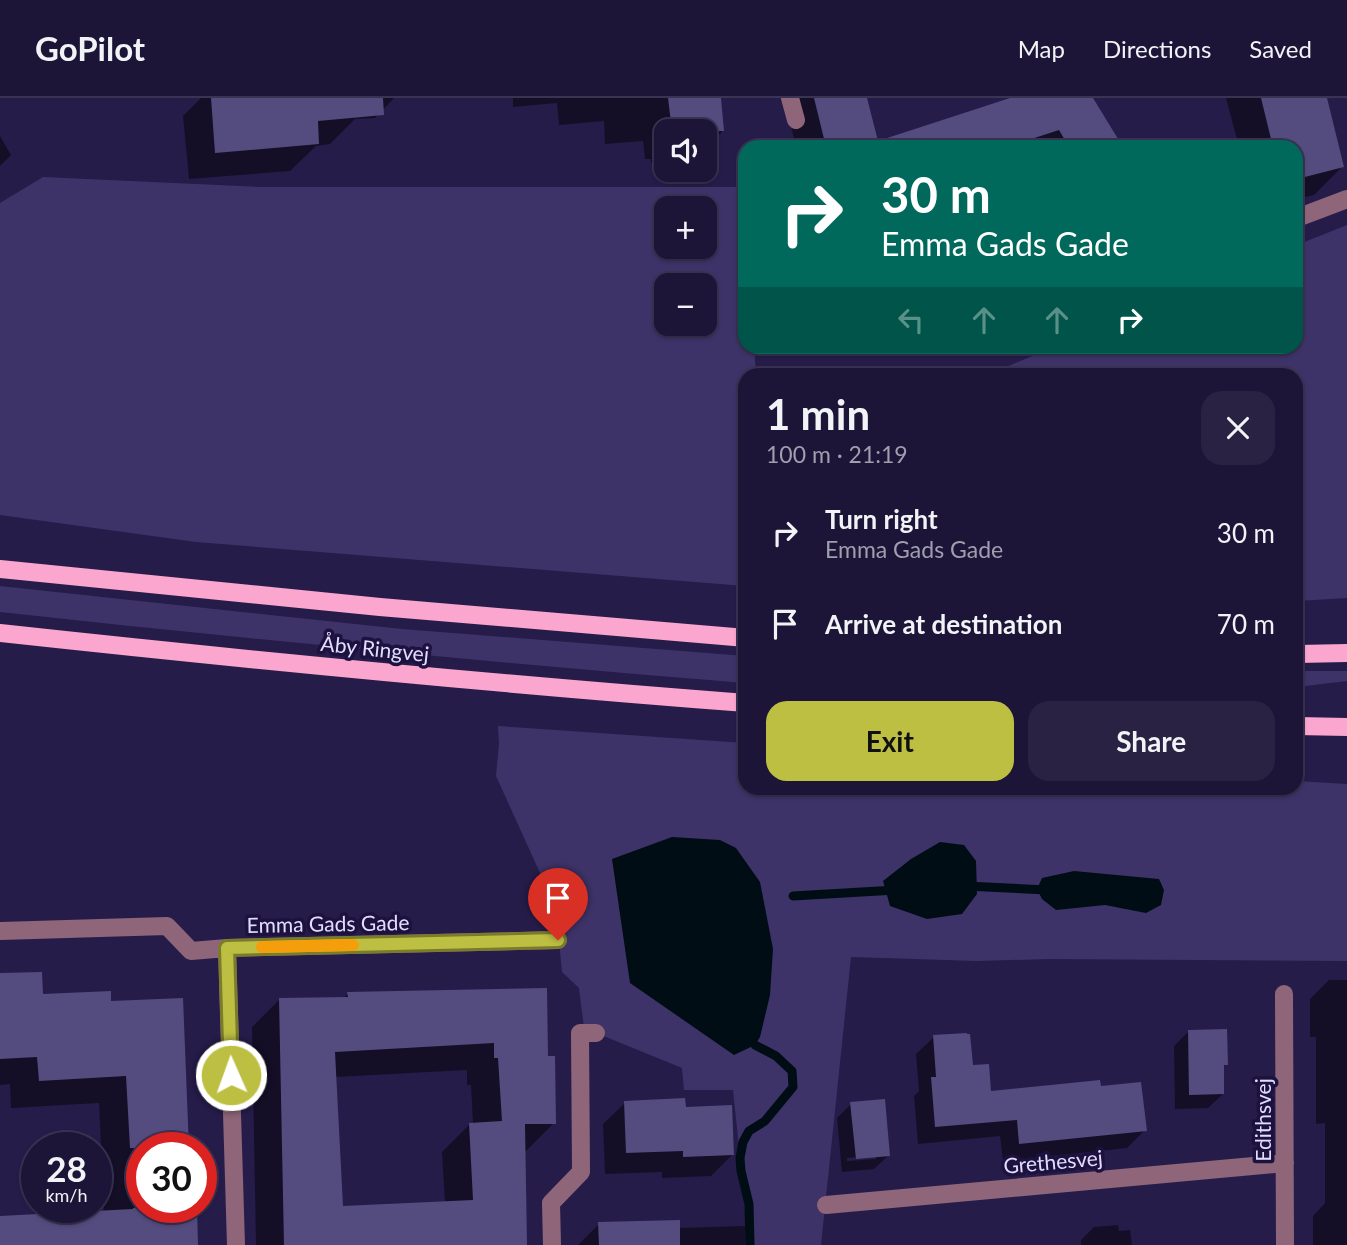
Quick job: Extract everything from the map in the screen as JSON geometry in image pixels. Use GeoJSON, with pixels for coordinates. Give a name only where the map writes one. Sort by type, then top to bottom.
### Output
{"type":"FeatureCollection","features":[{"type":"Feature","properties":{"kind":"main road","name":"Åby Ringvej"},"geometry":{"type":"LineString","coordinates":[[0,569],[380,607],[738,637]]}},
{"type":"Feature","properties":{"kind":"main road","name":"Åby Ringvej"},"geometry":{"type":"LineString","coordinates":[[0,633],[592,692],[738,702]]}},
{"type":"Feature","properties":{"kind":"main road"},"geometry":{"type":"LineString","coordinates":[[1303,653],[1347,653]]}},
{"type":"Feature","properties":{"kind":"main road"},"geometry":{"type":"LineString","coordinates":[[1303,726],[1347,727]]}},
{"type":"Feature","properties":{"kind":"street"},"geometry":{"type":"LineString","coordinates":[[790,98],[796,120]]}},
{"type":"Feature","properties":{"kind":"street"},"geometry":{"type":"LineString","coordinates":[[1303,216],[1347,199]]}},
{"type":"Feature","properties":{"kind":"street"},"geometry":{"type":"LineString","coordinates":[[0,931],[167,926],[191,951],[227,948]]}},
{"type":"Feature","properties":{"kind":"street","name":"Emma Gads Gade"},"geometry":{"type":"LineString","coordinates":[[236,1245],[227,948],[558,940]]}},
{"type":"Feature","properties":{"kind":"street","name":"Edithsvej"},"geometry":{"type":"LineString","coordinates":[[1284,994],[1285,1245]]}},
{"type":"Feature","properties":{"kind":"street"},"geometry":{"type":"LineString","coordinates":[[552,1245],[551,1203],[580,1172],[580,1033],[596,1033]]}},
{"type":"Feature","properties":{"kind":"street","name":"Grethesvej"},"geometry":{"type":"LineString","coordinates":[[826,1205],[1285,1163]]}},
{"type":"Feature","properties":{"kind":"shaded area"},"geometry":{"type":"Polygon","coordinates":[[[43,177],[262,187],[738,187],[738,354],[755,354],[756,368],[738,368],[738,585],[196,542],[0,515],[0,203],[43,177]]]}},
{"type":"Feature","properties":{"kind":"shaded area"},"geometry":{"type":"Polygon","coordinates":[[[1347,225],[1347,598],[1303,601],[1303,368],[1003,368],[1037,354],[1303,354],[1303,243],[1347,225]]]}},
{"type":"Feature","properties":{"kind":"shaded area"},"geometry":{"type":"Polygon","coordinates":[[[0,586],[402,629],[738,655],[738,682],[372,650],[0,612],[0,586]]]}},
{"type":"Feature","properties":{"kind":"shaded area"},"geometry":{"type":"Polygon","coordinates":[[[1303,671],[1347,671],[1347,681],[1303,686],[1303,671]]]}},
{"type":"Feature","properties":{"kind":"shaded area"},"geometry":{"type":"Polygon","coordinates":[[[498,726],[738,743],[738,795],[1303,795],[1303,781],[1347,784],[1347,961],[977,961],[851,957],[821,1245],[748,1245],[733,1090],[684,1090],[682,1068],[584,1028],[579,988],[562,972],[556,908],[496,776],[498,726]]]}},
{"type":"Feature","properties":{"kind":"shaded area"},"geometry":{"type":"Polygon","coordinates":[[[672,837],[720,840],[736,848],[760,882],[773,949],[770,995],[760,1037],[755,1045],[734,1055],[630,983],[612,859],[672,837]]]}},
{"type":"Feature","properties":{"kind":"shaded area"},"geometry":{"type":"Polygon","coordinates":[[[940,842],[964,845],[976,861],[977,894],[962,914],[927,919],[890,906],[883,881],[911,859],[940,842]]]}},
{"type":"Feature","properties":{"kind":"shaded area"},"geometry":{"type":"Polygon","coordinates":[[[1074,871],[1159,879],[1164,890],[1161,905],[1146,913],[1105,905],[1056,910],[1042,899],[1037,889],[1042,878],[1074,871]]]}},
{"type":"Feature","properties":{"kind":"building"},"geometry":{"type":"Polygon","coordinates":[[[211,98],[383,98],[384,115],[318,121],[319,144],[215,153],[211,98]]]}},
{"type":"Feature","properties":{"kind":"building"},"geometry":{"type":"Polygon","coordinates":[[[668,98],[721,98],[724,131],[717,131],[717,119],[671,119],[668,98]]]}},
{"type":"Feature","properties":{"kind":"building"},"geometry":{"type":"Polygon","coordinates":[[[814,98],[867,98],[878,140],[824,140],[814,98]]]}},
{"type":"Feature","properties":{"kind":"building"},"geometry":{"type":"Polygon","coordinates":[[[1010,98],[1093,98],[1119,140],[1065,140],[1059,130],[1028,140],[881,140],[1010,98]]]}},
{"type":"Feature","properties":{"kind":"building"},"geometry":{"type":"Polygon","coordinates":[[[1261,98],[1327,98],[1344,167],[1303,177],[1303,140],[1271,140],[1261,98]]]}},
{"type":"Feature","properties":{"kind":"building"},"geometry":{"type":"Polygon","coordinates":[[[42,972],[43,994],[111,991],[111,1001],[183,998],[188,1132],[129,1132],[126,1076],[39,1081],[37,1057],[0,1059],[0,973],[42,972]]]}},
{"type":"Feature","properties":{"kind":"building"},"geometry":{"type":"Polygon","coordinates":[[[547,988],[548,1056],[555,1056],[556,1124],[525,1124],[527,1245],[284,1245],[279,998],[348,997],[347,992],[547,988]],[[494,1043],[335,1052],[343,1206],[473,1200],[469,1123],[502,1121],[498,1058],[494,1058],[494,1043]]]}},
{"type":"Feature","properties":{"kind":"building"},"geometry":{"type":"Polygon","coordinates":[[[1227,1029],[1228,1065],[1224,1065],[1224,1094],[1189,1095],[1188,1030],[1227,1029]]]}},
{"type":"Feature","properties":{"kind":"building"},"geometry":{"type":"Polygon","coordinates":[[[970,1034],[973,1065],[989,1064],[991,1091],[1100,1080],[1101,1086],[1141,1082],[1147,1131],[1019,1144],[1017,1120],[935,1127],[931,1077],[936,1077],[933,1035],[970,1034]]]}},
{"type":"Feature","properties":{"kind":"building"},"geometry":{"type":"Polygon","coordinates":[[[685,1098],[686,1107],[732,1105],[734,1155],[683,1157],[683,1151],[626,1153],[624,1101],[685,1098]]]}},
{"type":"Feature","properties":{"kind":"building"},"geometry":{"type":"Polygon","coordinates":[[[885,1099],[890,1156],[856,1159],[850,1102],[885,1099]]]}},
{"type":"Feature","properties":{"kind":"building"},"geometry":{"type":"Polygon","coordinates":[[[126,1209],[126,1223],[197,1223],[198,1245],[0,1245],[0,1216],[21,1215],[21,1223],[112,1223],[112,1210],[126,1209]]]}},
{"type":"Feature","properties":{"kind":"building"},"geometry":{"type":"Polygon","coordinates":[[[680,1220],[680,1245],[599,1245],[598,1222],[680,1220]]]}},
{"type":"Feature","properties":{"kind":"waterway"},"geometry":{"type":"LineString","coordinates":[[966,886],[1047,890]]}},
{"type":"Feature","properties":{"kind":"waterway"},"geometry":{"type":"LineString","coordinates":[[793,896],[896,890]]}},
{"type":"Feature","properties":{"kind":"waterway"},"geometry":{"type":"LineString","coordinates":[[750,1245],[749,1204],[740,1158],[743,1142],[749,1131],[765,1121],[793,1087],[792,1071],[776,1056],[755,1045]]}},
{"type":"Feature","properties":{"kind":"slow traffic"},"geometry":{"type":"LineString","coordinates":[[262,947],[353,945]]}},
{"type":"Feature","properties":{"kind":"route"},"geometry":{"type":"LineString","coordinates":[[231,1075],[227,948],[558,940]]}}]}
